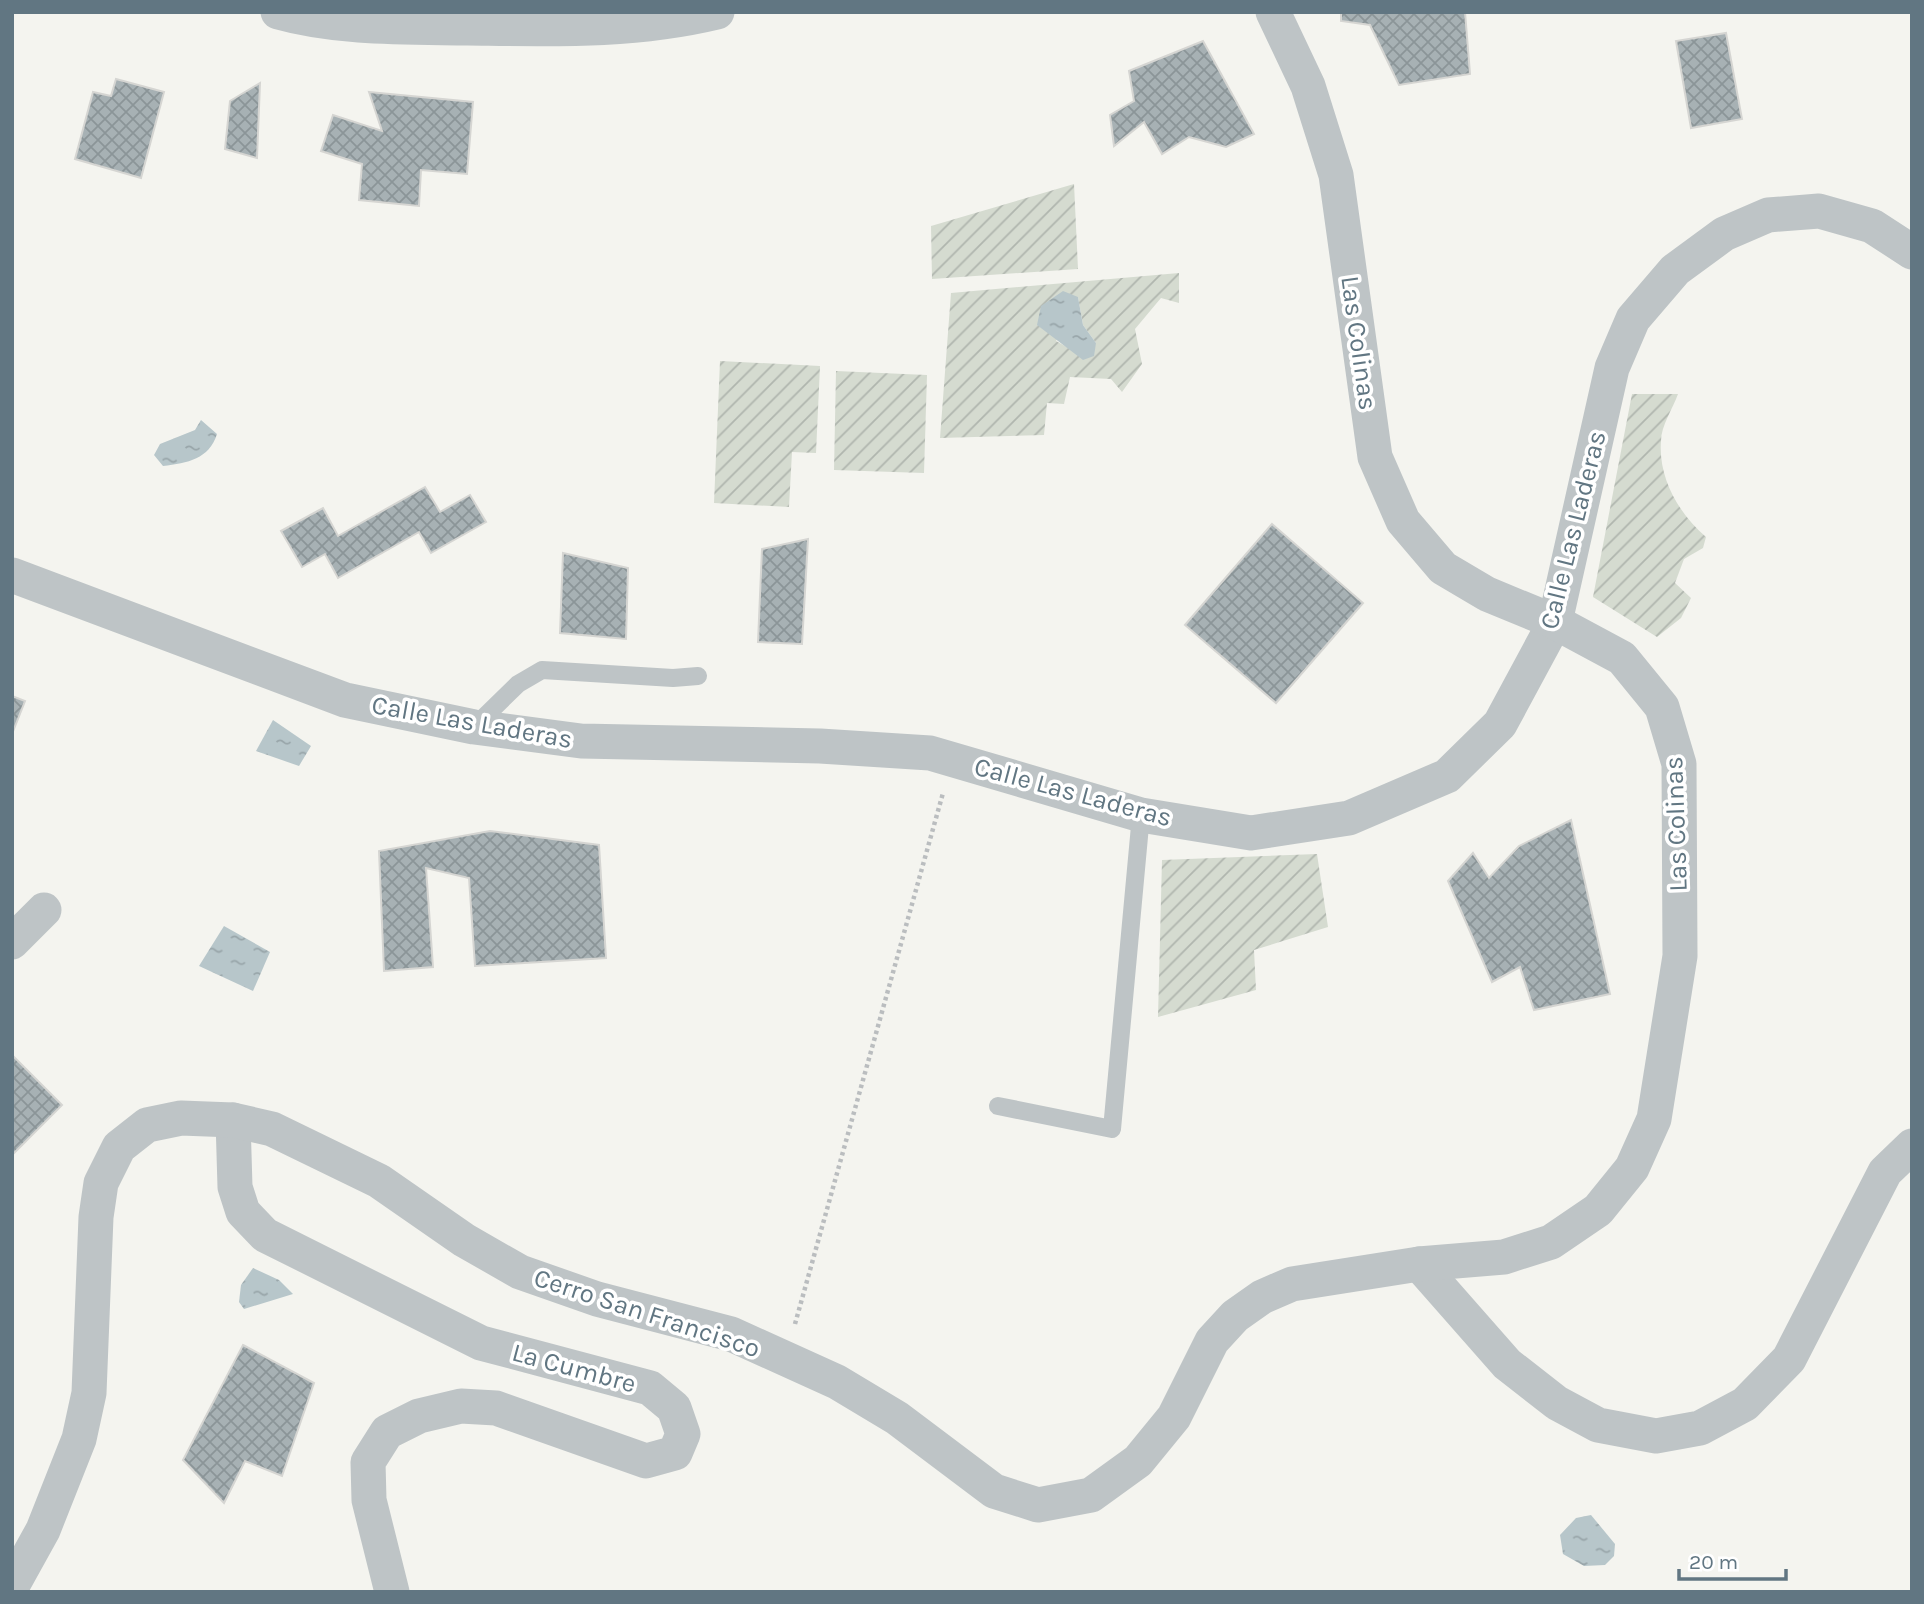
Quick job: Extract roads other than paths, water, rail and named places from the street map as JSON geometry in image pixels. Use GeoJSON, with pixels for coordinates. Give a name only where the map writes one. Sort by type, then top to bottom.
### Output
{"type":"FeatureCollection","features":[{"type":"Feature","properties":{"kind":"street"},"geometry":{"type":"LineString","coordinates":[[278,12],[298,18],[401,27],[611,30],[675,22],[717,12]]}},
{"type":"Feature","properties":{"kind":"street","name":"Las Colinas"},"geometry":{"type":"LineString","coordinates":[[1273,12],[1308,86],[1336,176],[1375,457],[1403,521],[1443,568],[1487,594],[1555,622],[1622,658],[1662,707],[1679,764],[1680,956],[1654,1119],[1632,1168],[1598,1210],[1551,1242],[1504,1257],[1419,1264]]}},
{"type":"Feature","properties":{"kind":"street","name":"Calle Las Laderas"},"geometry":{"type":"LineString","coordinates":[[12,575],[345,700],[474,727],[580,741],[820,746],[930,753],[1141,815],[1251,833],[1349,818],[1447,776],[1500,724],[1555,622],[1612,368],[1633,319],[1675,270],[1724,234],[1768,215],[1819,211],[1872,226],[1912,252]]}},
{"type":"Feature","properties":{"kind":"street"},"geometry":{"type":"LineString","coordinates":[[12,942],[44,910]]}},
{"type":"Feature","properties":{"kind":"street","name":"Cerro San Francisco"},"geometry":{"type":"LineString","coordinates":[[12,1586],[43,1530],[79,1439],[89,1393],[96,1217],[101,1183],[119,1147],[147,1125],[181,1118],[233,1121],[272,1129],[379,1181],[464,1240],[520,1272],[597,1299],[731,1334],[837,1382],[897,1418],[994,1491],[1038,1506],[1091,1494],[1138,1461],[1174,1417],[1212,1341],[1234,1316],[1262,1297],[1292,1284],[1419,1264]]}},
{"type":"Feature","properties":{"kind":"street","name":"La Cumbre"},"geometry":{"type":"LineString","coordinates":[[233,1121],[235,1187],[243,1212],[265,1235],[481,1343],[650,1388],[674,1408],[679,1421],[683,1434],[675,1453],[646,1461],[496,1408],[461,1406],[419,1416],[387,1432],[368,1462],[369,1500],[392,1592]]}},
{"type":"Feature","properties":{"kind":"street"},"geometry":{"type":"LineString","coordinates":[[1419,1264],[1507,1364],[1557,1403],[1598,1425],[1656,1436],[1700,1428],[1745,1404],[1789,1359],[1885,1172],[1912,1146]]}},
{"type":"Feature","properties":{"kind":"lane"},"geometry":{"type":"LineString","coordinates":[[474,727],[518,684],[542,670],[673,678],[698,676]]}},
{"type":"Feature","properties":{"kind":"lane"},"geometry":{"type":"LineString","coordinates":[[998,1106],[1112,1129],[1141,815]]}},
{"type":"Feature","properties":{"kind":"water"},"geometry":{"type":"Polygon","coordinates":[[[1063,291],[1078,297],[1083,325],[1096,343],[1094,356],[1083,360],[1037,325],[1041,306],[1063,291]]]}},
{"type":"Feature","properties":{"kind":"water"},"geometry":{"type":"Polygon","coordinates":[[[201,420],[217,434],[209,449],[189,461],[163,466],[154,455],[160,444],[195,430],[201,420]]]}},
{"type":"Feature","properties":{"kind":"water"},"geometry":{"type":"Polygon","coordinates":[[[273,720],[311,746],[299,766],[256,751],[273,720]]]}},
{"type":"Feature","properties":{"kind":"water"},"geometry":{"type":"Polygon","coordinates":[[[224,926],[270,952],[253,991],[199,966],[224,926]]]}},
{"type":"Feature","properties":{"kind":"water"},"geometry":{"type":"Polygon","coordinates":[[[253,1268],[279,1280],[293,1294],[244,1309],[239,1302],[241,1285],[253,1268]]]}},
{"type":"Feature","properties":{"kind":"water"},"geometry":{"type":"Polygon","coordinates":[[[1591,1515],[1615,1544],[1614,1556],[1605,1565],[1584,1566],[1563,1554],[1560,1535],[1576,1518],[1591,1515]]]}}]}
